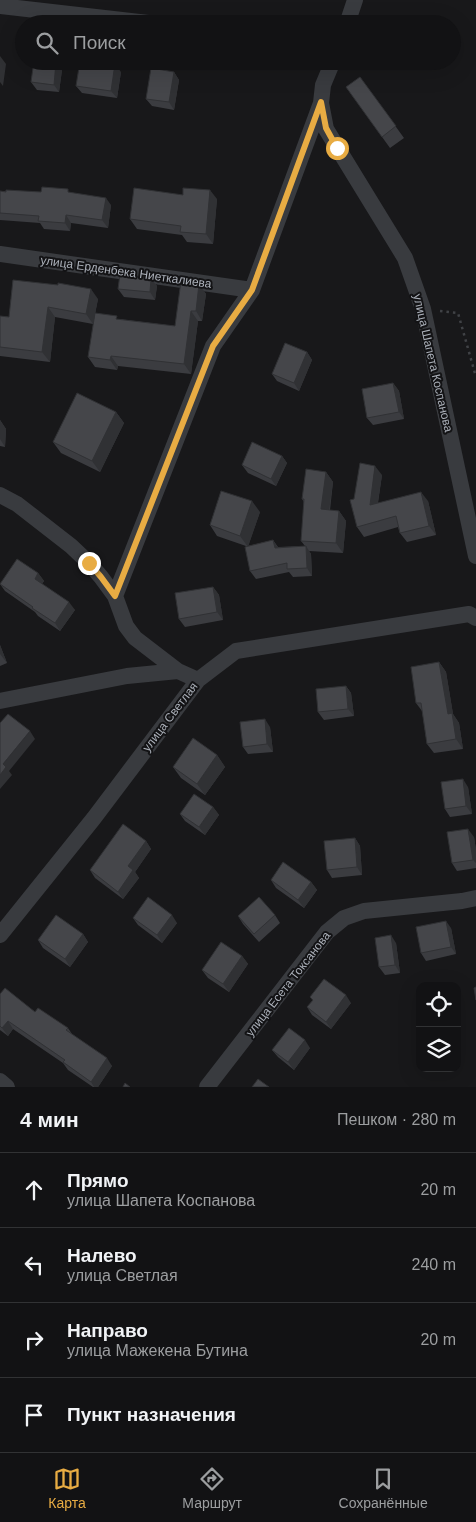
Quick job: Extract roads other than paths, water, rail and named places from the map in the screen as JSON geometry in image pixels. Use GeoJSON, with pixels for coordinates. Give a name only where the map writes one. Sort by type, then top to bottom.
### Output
{"type":"FeatureCollection","features":[{"type":"Feature","properties":{"kind":"street"},"geometry":{"type":"LineString","coordinates":[[350,15],[355,0]]}},
{"type":"Feature","properties":{"kind":"street"},"geometry":{"type":"LineString","coordinates":[[0,6],[78,15]]}},
{"type":"Feature","properties":{"kind":"street"},"geometry":{"type":"LineString","coordinates":[[115,596],[213,346],[252,290],[321,102],[323,85],[329,70]]}},
{"type":"Feature","properties":{"kind":"street","name":"улица Шапета Коспанова"},"geometry":{"type":"LineString","coordinates":[[321,102],[326,128],[405,258],[423,309],[476,556]]}},
{"type":"Feature","properties":{"kind":"street","name":"улица Ерденбека Ниеткалиева"},"geometry":{"type":"LineString","coordinates":[[0,254],[252,290]]}},
{"type":"Feature","properties":{"kind":"street"},"geometry":{"type":"LineString","coordinates":[[0,495],[17,504],[71,546],[89,563],[115,596],[124,620],[136,638],[178,671],[198,680]]}},
{"type":"Feature","properties":{"kind":"street","name":"улица Светлая"},"geometry":{"type":"LineString","coordinates":[[0,935],[94,818],[198,680],[236,652],[470,614],[476,618]]}},
{"type":"Feature","properties":{"kind":"street"},"geometry":{"type":"LineString","coordinates":[[0,701],[127,676],[178,671]]}},
{"type":"Feature","properties":{"kind":"street","name":"улица Есета Токсанова"},"geometry":{"type":"LineString","coordinates":[[207,1087],[327,932],[344,918],[364,911],[476,898]]}},
{"type":"Feature","properties":{"kind":"street"},"geometry":{"type":"LineString","coordinates":[[0,1081],[7,1087]]}}]}
